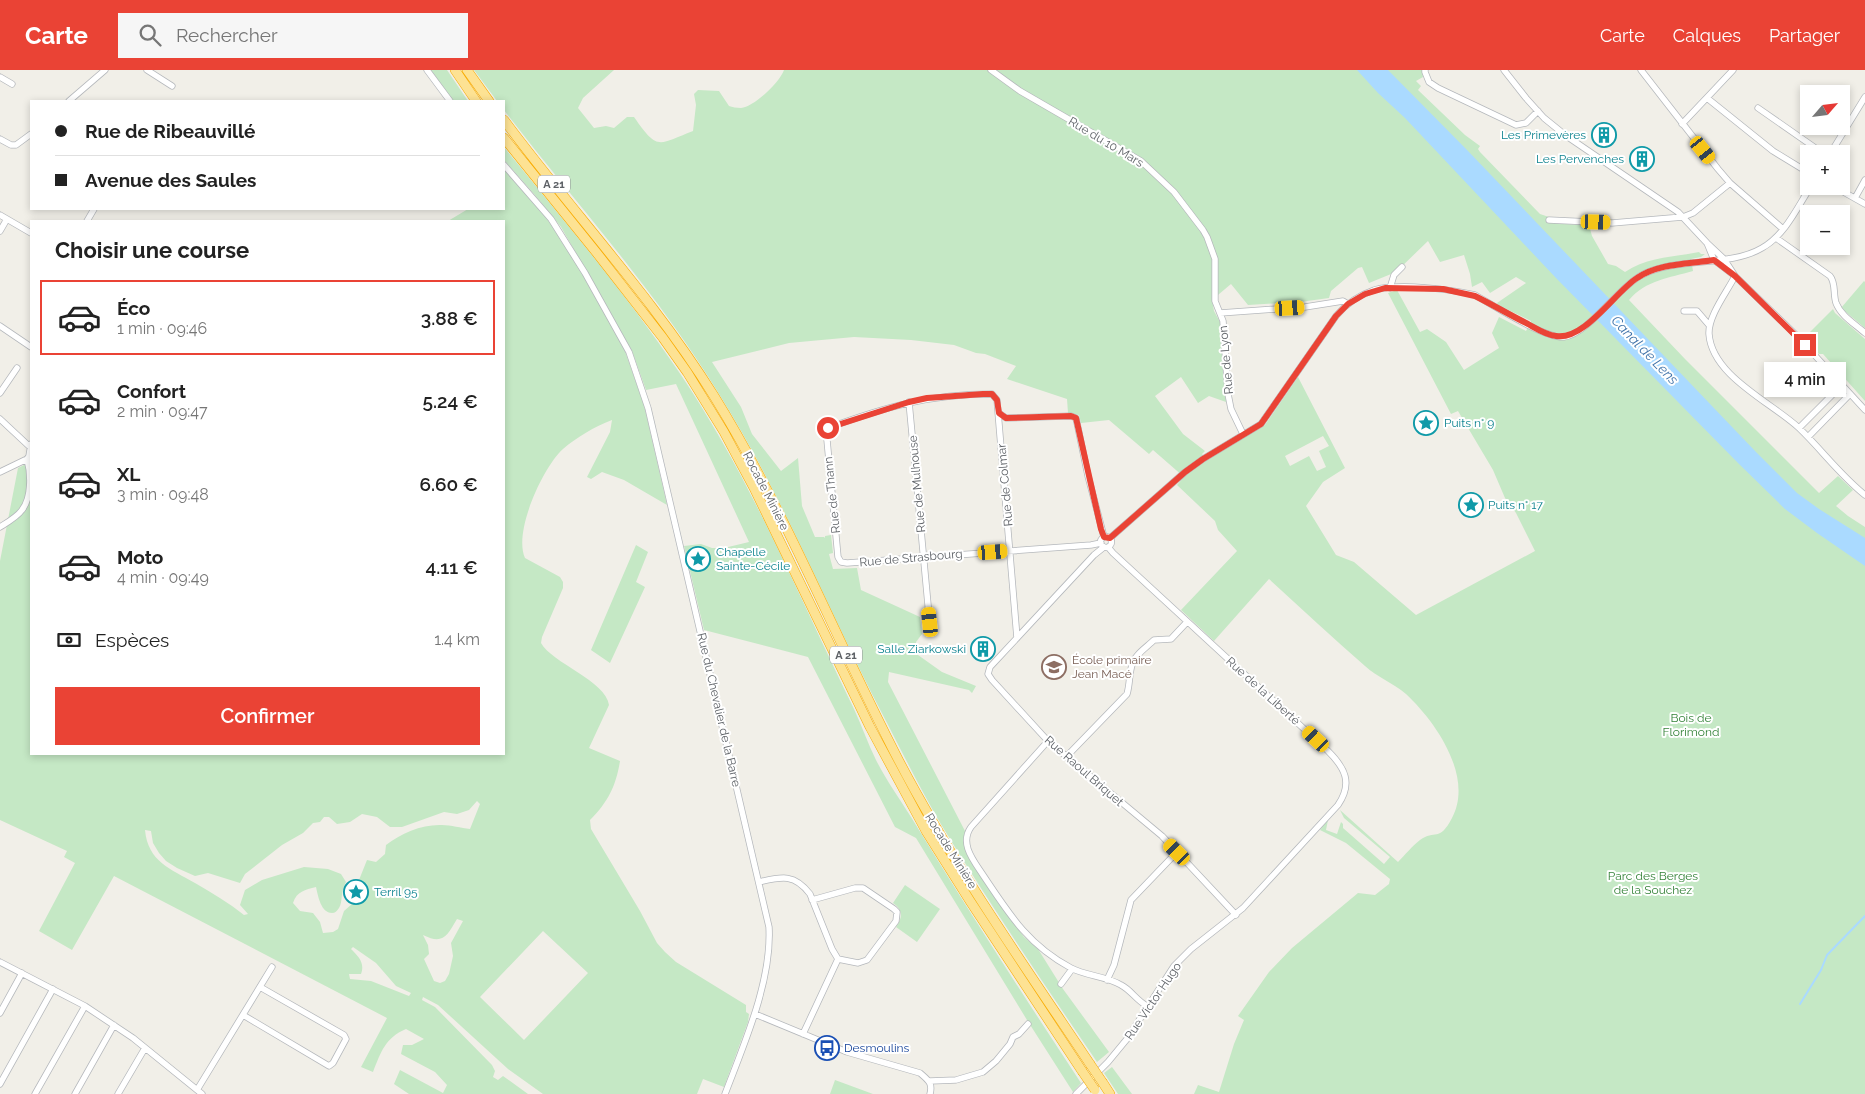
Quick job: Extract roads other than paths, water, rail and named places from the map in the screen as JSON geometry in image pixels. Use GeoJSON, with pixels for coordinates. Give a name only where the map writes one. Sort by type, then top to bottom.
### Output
{"type":"FeatureCollection","features":[{"type":"Feature","properties":{"kind":"highway"},"geometry":{"type":"LineString","coordinates":[[455,70],[475,100]]}},
{"type":"Feature","properties":{"kind":"highway"},"geometry":{"type":"LineString","coordinates":[[467,70],[488,100]]}},
{"type":"Feature","properties":{"kind":"highway","name":"Rocade Minière"},"geometry":{"type":"LineString","coordinates":[[505,121],[651,306],[695,366],[767,492],[854,672],[922,804],[976,891],[1110,1094]]}},
{"type":"Feature","properties":{"kind":"highway","name":"Rocade Minière"},"geometry":{"type":"LineString","coordinates":[[505,139],[664,338],[720,424],[755,490],[870,727],[926,830],[970,901],[1096,1092]]}},
{"type":"Feature","properties":{"kind":"street"},"geometry":{"type":"LineString","coordinates":[[70,100],[105,70]]}},
{"type":"Feature","properties":{"kind":"street"},"geometry":{"type":"LineString","coordinates":[[147,70],[172,86]]}},
{"type":"Feature","properties":{"kind":"street"},"geometry":{"type":"LineString","coordinates":[[427,70],[449,100]]}},
{"type":"Feature","properties":{"kind":"street","name":"Rue du 10 Mars"},"geometry":{"type":"LineString","coordinates":[[991,70],[1020,91],[1136,158],[1174,192],[1203,230],[1211,247],[1216,273],[1215,301],[1220,313]]}},
{"type":"Feature","properties":{"kind":"street"},"geometry":{"type":"LineString","coordinates":[[1426,70],[1429,82],[1438,88],[1516,125],[1526,123],[1538,111]]}},
{"type":"Feature","properties":{"kind":"street"},"geometry":{"type":"LineString","coordinates":[[1504,70],[1538,111],[1565,135],[1669,205],[1683,217],[1706,243],[1724,258],[1735,276]]}},
{"type":"Feature","properties":{"kind":"street"},"geometry":{"type":"LineString","coordinates":[[1642,70],[1682,124],[1730,182],[1783,230]]}},
{"type":"Feature","properties":{"kind":"street"},"geometry":{"type":"LineString","coordinates":[[1682,124],[1733,70]]}},
{"type":"Feature","properties":{"kind":"street"},"geometry":{"type":"LineString","coordinates":[[0,77],[12,84]]}},
{"type":"Feature","properties":{"kind":"street"},"geometry":{"type":"LineString","coordinates":[[1836,145],[1865,97]]}},
{"type":"Feature","properties":{"kind":"street"},"geometry":{"type":"LineString","coordinates":[[1707,98],[1774,151],[1800,167]]}},
{"type":"Feature","properties":{"kind":"street"},"geometry":{"type":"LineString","coordinates":[[1758,108],[1811,145]]}},
{"type":"Feature","properties":{"kind":"street"},"geometry":{"type":"LineString","coordinates":[[0,139],[14,146],[20,144],[30,135]]}},
{"type":"Feature","properties":{"kind":"street","name":"Rue du Chevalier de la Barre"},"geometry":{"type":"LineString","coordinates":[[505,165],[552,219],[585,273],[629,352],[648,408],[768,920],[767,960],[755,1014],[725,1094]]}},
{"type":"Feature","properties":{"kind":"street"},"geometry":{"type":"LineString","coordinates":[[1855,198],[1865,180]]}},
{"type":"Feature","properties":{"kind":"street"},"geometry":{"type":"LineString","coordinates":[[1549,220],[1612,223],[1683,217],[1693,214],[1730,182]]}},
{"type":"Feature","properties":{"kind":"street"},"geometry":{"type":"LineString","coordinates":[[1102,545],[1107,537],[1185,472],[1263,421],[1336,316],[1348,304],[1376,290],[1390,288],[1443,289],[1469,294],[1546,333],[1564,337],[1574,334],[1618,293],[1638,277],[1649,272],[1751,253],[1762,248],[1776,238],[1783,230],[1805,195]]}},
{"type":"Feature","properties":{"kind":"street"},"geometry":{"type":"LineString","coordinates":[[1850,195],[1865,204]]}},
{"type":"Feature","properties":{"kind":"street"},"geometry":{"type":"LineString","coordinates":[[0,215],[30,232]]}},
{"type":"Feature","properties":{"kind":"street"},"geometry":{"type":"LineString","coordinates":[[1,229],[7,219]]}},
{"type":"Feature","properties":{"kind":"street"},"geometry":{"type":"LineString","coordinates":[[1776,238],[1830,276],[1834,282],[1834,293],[1840,312],[1865,333]]}},
{"type":"Feature","properties":{"kind":"street"},"geometry":{"type":"LineString","coordinates":[[1706,243],[1714,260],[1735,276],[1796,335],[1865,410]]}},
{"type":"Feature","properties":{"kind":"street"},"geometry":{"type":"LineString","coordinates":[[1390,288],[1394,275],[1402,267]]}},
{"type":"Feature","properties":{"kind":"street"},"geometry":{"type":"LineString","coordinates":[[1709,325],[1735,276]]}},
{"type":"Feature","properties":{"kind":"street"},"geometry":{"type":"LineString","coordinates":[[1220,313],[1305,307],[1343,301],[1348,304]]}},
{"type":"Feature","properties":{"kind":"street"},"geometry":{"type":"LineString","coordinates":[[1684,310],[1697,311],[1709,325],[1712,346],[1716,355],[1734,378],[1800,428],[1840,474],[1865,496]]}},
{"type":"Feature","properties":{"kind":"street","name":"Rue de Lyon"},"geometry":{"type":"LineString","coordinates":[[1220,313],[1223,321],[1228,394],[1233,414],[1243,434]]}},
{"type":"Feature","properties":{"kind":"street"},"geometry":{"type":"LineString","coordinates":[[0,326],[30,344]]}},
{"type":"Feature","properties":{"kind":"street"},"geometry":{"type":"LineString","coordinates":[[0,393],[17,368]]}},
{"type":"Feature","properties":{"kind":"street"},"geometry":{"type":"LineString","coordinates":[[1800,428],[1842,385]]}},
{"type":"Feature","properties":{"kind":"street","name":"Rue de Colmar"},"geometry":{"type":"LineString","coordinates":[[909,402],[927,398],[992,394],[997,400],[1017,638]]}},
{"type":"Feature","properties":{"kind":"street"},"geometry":{"type":"LineString","coordinates":[[1808,437],[1850,394]]}},
{"type":"Feature","properties":{"kind":"street","name":"Rue de Thann"},"geometry":{"type":"LineString","coordinates":[[841,562],[838,557],[827,440],[828,428],[909,402]]}},
{"type":"Feature","properties":{"kind":"street","name":"Rue de Mulhouse"},"geometry":{"type":"LineString","coordinates":[[909,402],[930,626]]}},
{"type":"Feature","properties":{"kind":"street"},"geometry":{"type":"LineString","coordinates":[[999,413],[1006,418],[1071,416],[1076,418],[1090,485],[1107,537],[1112,544],[1102,545]]}},
{"type":"Feature","properties":{"kind":"street"},"geometry":{"type":"LineString","coordinates":[[0,420],[30,444]]}},
{"type":"Feature","properties":{"kind":"street"},"geometry":{"type":"LineString","coordinates":[[0,527],[18,514],[26,503],[30,476],[27,459],[30,450]]}},
{"type":"Feature","properties":{"kind":"street"},"geometry":{"type":"LineString","coordinates":[[0,472],[27,459]]}},
{"type":"Feature","properties":{"kind":"street","name":"Rue de Strasbourg"},"geometry":{"type":"LineString","coordinates":[[841,562],[1102,545]]}},
{"type":"Feature","properties":{"kind":"street","name":"Rue Raoul Briquet"},"geometry":{"type":"LineString","coordinates":[[1102,545],[990,666],[988,674],[1048,741],[1162,836],[1236,915]]}},
{"type":"Feature","properties":{"kind":"street","name":"Rue de la Liberté"},"geometry":{"type":"LineString","coordinates":[[1102,545],[1339,761],[1345,774],[1346,790],[1338,804],[1236,915]]}},
{"type":"Feature","properties":{"kind":"street"},"geometry":{"type":"LineString","coordinates":[[1066,757],[1127,694],[1131,681],[1132,664],[1136,656],[1154,640],[1171,639],[1187,622]]}},
{"type":"Feature","properties":{"kind":"street"},"geometry":{"type":"LineString","coordinates":[[1048,741],[971,827],[966,843],[977,865],[1026,936],[1072,969],[1123,986],[1137,1000],[1148,1006]]}},
{"type":"Feature","properties":{"kind":"street"},"geometry":{"type":"LineString","coordinates":[[1107,980],[1114,965],[1131,900],[1177,852]]}},
{"type":"Feature","properties":{"kind":"street"},"geometry":{"type":"LineString","coordinates":[[759,882],[778,877],[786,878],[806,890],[838,959],[858,963],[867,960],[896,922],[897,912],[863,888],[847,890],[812,900]]}},
{"type":"Feature","properties":{"kind":"street","name":"Rue Victor Hugo"},"geometry":{"type":"LineString","coordinates":[[1076,1094],[1118,1050],[1174,966],[1191,949],[1236,915]]}},
{"type":"Feature","properties":{"kind":"street"},"geometry":{"type":"LineString","coordinates":[[803,1034],[838,959]]}},
{"type":"Feature","properties":{"kind":"street"},"geometry":{"type":"LineString","coordinates":[[0,962],[85,1006],[145,1048],[200,1092],[272,967]]}},
{"type":"Feature","properties":{"kind":"street"},"geometry":{"type":"LineString","coordinates":[[1061,984],[1072,969]]}},
{"type":"Feature","properties":{"kind":"street"},"geometry":{"type":"LineString","coordinates":[[0,1013],[22,973]]}},
{"type":"Feature","properties":{"kind":"street"},"geometry":{"type":"LineString","coordinates":[[243,1015],[329,1066],[333,1063],[346,1039],[344,1035],[260,987]]}},
{"type":"Feature","properties":{"kind":"street"},"geometry":{"type":"LineString","coordinates":[[0,1084],[53,989]]}},
{"type":"Feature","properties":{"kind":"street"},"geometry":{"type":"LineString","coordinates":[[35,1094],[85,1006]]}},
{"type":"Feature","properties":{"kind":"street"},"geometry":{"type":"LineString","coordinates":[[755,1014],[847,1052],[920,1073],[930,1081],[956,1080],[983,1072],[996,1061],[1010,1044],[1013,1037],[1019,1034],[1028,1024]]}},
{"type":"Feature","properties":{"kind":"street"},"geometry":{"type":"LineString","coordinates":[[76,1094],[114,1025]]}},
{"type":"Feature","properties":{"kind":"street"},"geometry":{"type":"LineString","coordinates":[[118,1094],[145,1048]]}},
{"type":"Feature","properties":{"kind":"street"},"geometry":{"type":"LineString","coordinates":[[930,1081],[930,1094]]}},
{"type":"Feature","properties":{"kind":"water","name":"Canal de Lens"},"geometry":{"type":"Polygon","coordinates":[[[1357,70],[1388,70],[1797,493],[1865,538],[1865,566],[1785,509],[1556,278],[1405,118],[1357,70]]]}},
{"type":"Feature","properties":{"kind":"waterway"},"geometry":{"type":"LineString","coordinates":[[1800,1004],[1821,970],[1827,955],[1865,916]]}},
{"type":"Feature","properties":{"kind":"place","name":"Les Primevères"},"geometry":{"type":"Point","coordinates":[1604,135]}},
{"type":"Feature","properties":{"kind":"place","name":"Les Pervenches"},"geometry":{"type":"Point","coordinates":[1642,159]}},
{"type":"Feature","properties":{"kind":"place","name":"Puits n° 9"},"geometry":{"type":"Point","coordinates":[1426,423]}},
{"type":"Feature","properties":{"kind":"place","name":"Puits n° 17"},"geometry":{"type":"Point","coordinates":[1471,505]}},
{"type":"Feature","properties":{"kind":"place","name":"Chapelle Sainte-Cécile"},"geometry":{"type":"Point","coordinates":[698,559]}},
{"type":"Feature","properties":{"kind":"place","name":"Salle Ziarkowski"},"geometry":{"type":"Point","coordinates":[983,649]}},
{"type":"Feature","properties":{"kind":"place","name":"École primaire Jean Macé"},"geometry":{"type":"Point","coordinates":[1054,667]}},
{"type":"Feature","properties":{"kind":"place","name":"Terril 95"},"geometry":{"type":"Point","coordinates":[356,892]}},
{"type":"Feature","properties":{"kind":"place","name":"Desmoulins"},"geometry":{"type":"Point","coordinates":[827,1048]}},
{"type":"Feature","properties":{"kind":"park label","name":"Bois de Florimond"},"geometry":{"type":"Point","coordinates":[1691,725]}},
{"type":"Feature","properties":{"kind":"park label","name":"Parc des Berges de la Souchez"},"geometry":{"type":"Point","coordinates":[1653,883]}}]}
